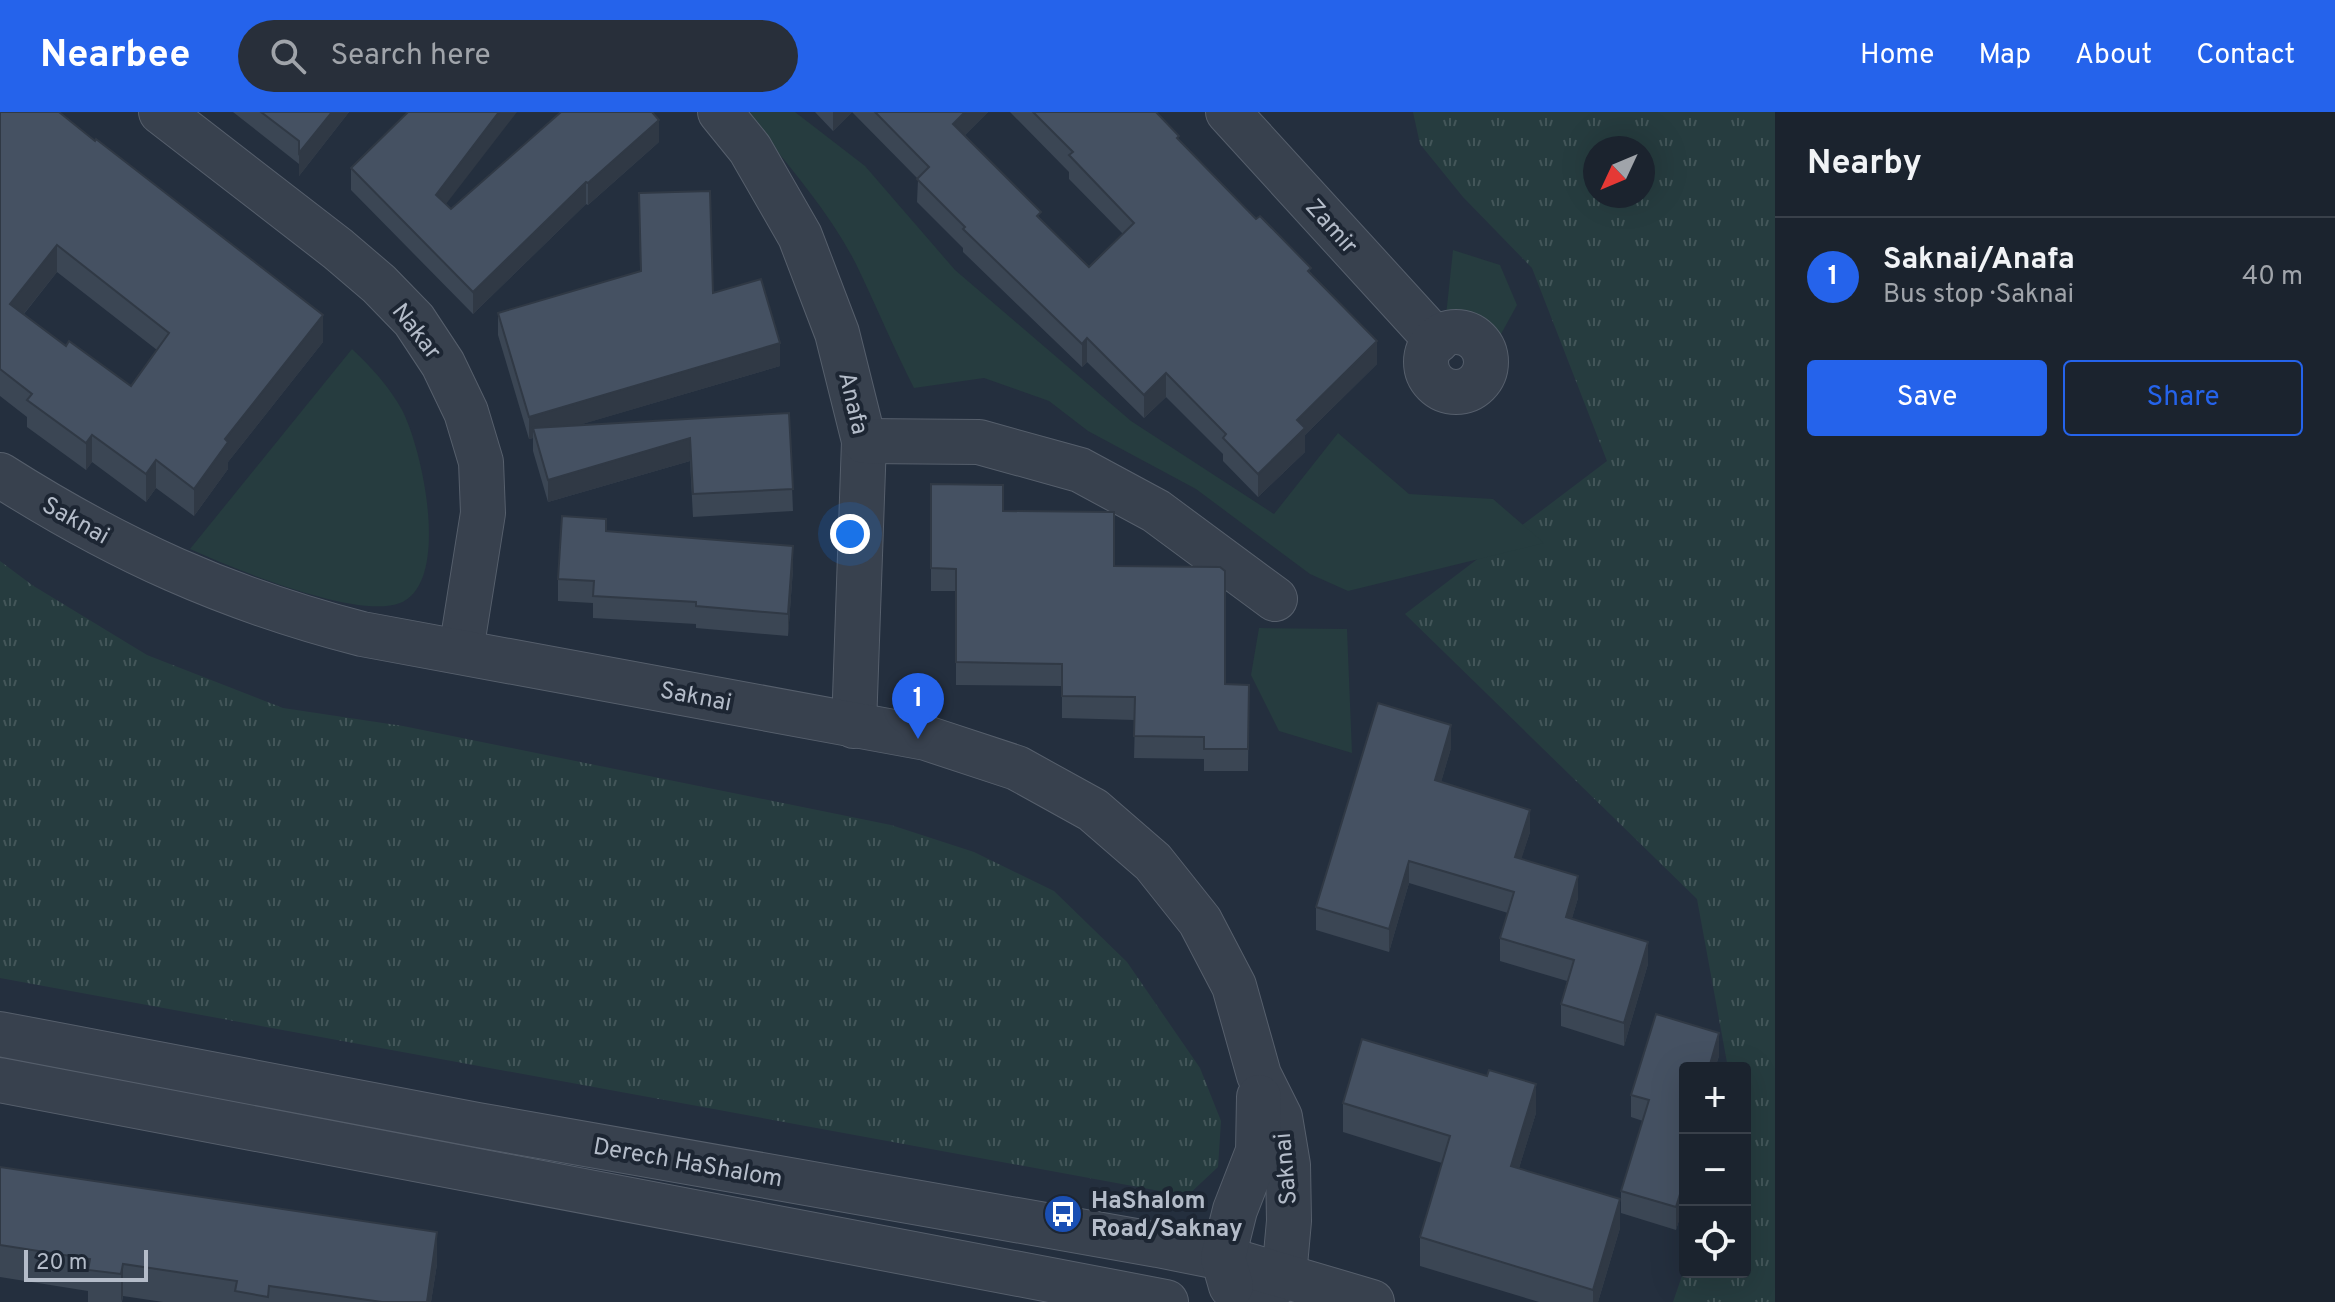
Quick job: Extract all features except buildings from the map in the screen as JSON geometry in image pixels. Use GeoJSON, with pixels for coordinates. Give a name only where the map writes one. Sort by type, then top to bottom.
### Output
{"type":"FeatureCollection","features":[{"type":"Feature","properties":{"kind":"street","name":"Nakar"},"geometry":{"type":"LineString","coordinates":[[161,112],[379,284],[414,320],[443,364],[466,412],[481,462],[483,513],[461,651]]}},
{"type":"Feature","properties":{"kind":"street","name":"Anafa"},"geometry":{"type":"LineString","coordinates":[[720,112],[750,149],[800,236],[837,333],[864,441],[854,726]]}},
{"type":"Feature","properties":{"kind":"street","name":"Zamir"},"geometry":{"type":"LineString","coordinates":[[1228,112],[1437,341]]}},
{"type":"Feature","properties":{"kind":"street"},"geometry":{"type":"LineString","coordinates":[[864,441],[979,442],[1080,470],[1156,511],[1275,599]]}},
{"type":"Feature","properties":{"kind":"street","name":"Saknai"},"geometry":{"type":"LineString","coordinates":[[0,475],[70,518],[146,558],[239,597],[306,620],[926,738],[1017,768],[1093,810],[1153,862],[1200,921],[1234,986],[1259,1075],[1280,1117],[1288,1165],[1289,1221],[1270,1289]]}},
{"type":"Feature","properties":{"kind":"street","name":"Derech HaShalom"},"geometry":{"type":"LineString","coordinates":[[0,1034],[478,1125],[1223,1258],[1270,1289],[1372,1302]]}},
{"type":"Feature","properties":{"kind":"street","name":"Saknai"},"geometry":{"type":"LineString","coordinates":[[1223,1258],[1235,1210],[1258,1151],[1259,1075]]}},
{"type":"Feature","properties":{"kind":"street","name":"Derech HaShalom"},"geometry":{"type":"LineString","coordinates":[[0,1080],[1166,1302]]}},
{"type":"Feature","properties":{"kind":"street"},"geometry":{"type":"LineString","coordinates":[[1223,1258],[1235,1302]]}},
{"type":"Feature","properties":{"kind":"green space"},"geometry":{"type":"Polygon","coordinates":[[[795,112],[865,166],[955,270],[1131,421],[1274,514],[1338,433],[1409,494],[1493,499],[1544,543],[1348,591],[1310,574],[1196,489],[1088,431],[1049,401],[984,378],[914,388],[845,244],[805,186],[747,114],[795,112]]]}},
{"type":"Feature","properties":{"kind":"green space"},"geometry":{"type":"Polygon","coordinates":[[[1413,112],[1775,112],[1775,1302],[1673,1302],[1681,1278],[1751,1278],[1751,1062],[1727,1062],[1697,899],[1405,614],[1607,461],[1532,268],[1463,197],[1420,144],[1413,112]]]}},
{"type":"Feature","properties":{"kind":"green space"},"geometry":{"type":"Polygon","coordinates":[[[1453,250],[1500,265],[1517,305],[1495,345],[1445,325],[1453,250]]]}},
{"type":"Feature","properties":{"kind":"green space"},"geometry":{"type":"Polygon","coordinates":[[[352,349],[379,377],[402,410],[417,453],[428,513],[429,543],[425,569],[416,590],[400,603],[380,606],[355,604],[295,590],[190,549],[352,349]]]}},
{"type":"Feature","properties":{"kind":"green space"},"geometry":{"type":"Polygon","coordinates":[[[0,561],[32,585],[147,655],[283,708],[403,726],[891,825],[974,852],[1054,891],[1127,962],[1200,1068],[1221,1121],[1218,1167],[1187,1196],[0,978],[0,561]]]}},
{"type":"Feature","properties":{"kind":"green space"},"geometry":{"type":"Polygon","coordinates":[[[1259,628],[1347,629],[1352,753],[1279,731],[1251,675],[1259,628]]]}},
{"type":"Feature","properties":{"kind":"place","name":"Saknai/Anafa"},"geometry":{"type":"Point","coordinates":[918,739]}},
{"type":"Feature","properties":{"kind":"place","name":"HaShalom Road/Saknay"},"geometry":{"type":"Point","coordinates":[1063,1214]}}]}
